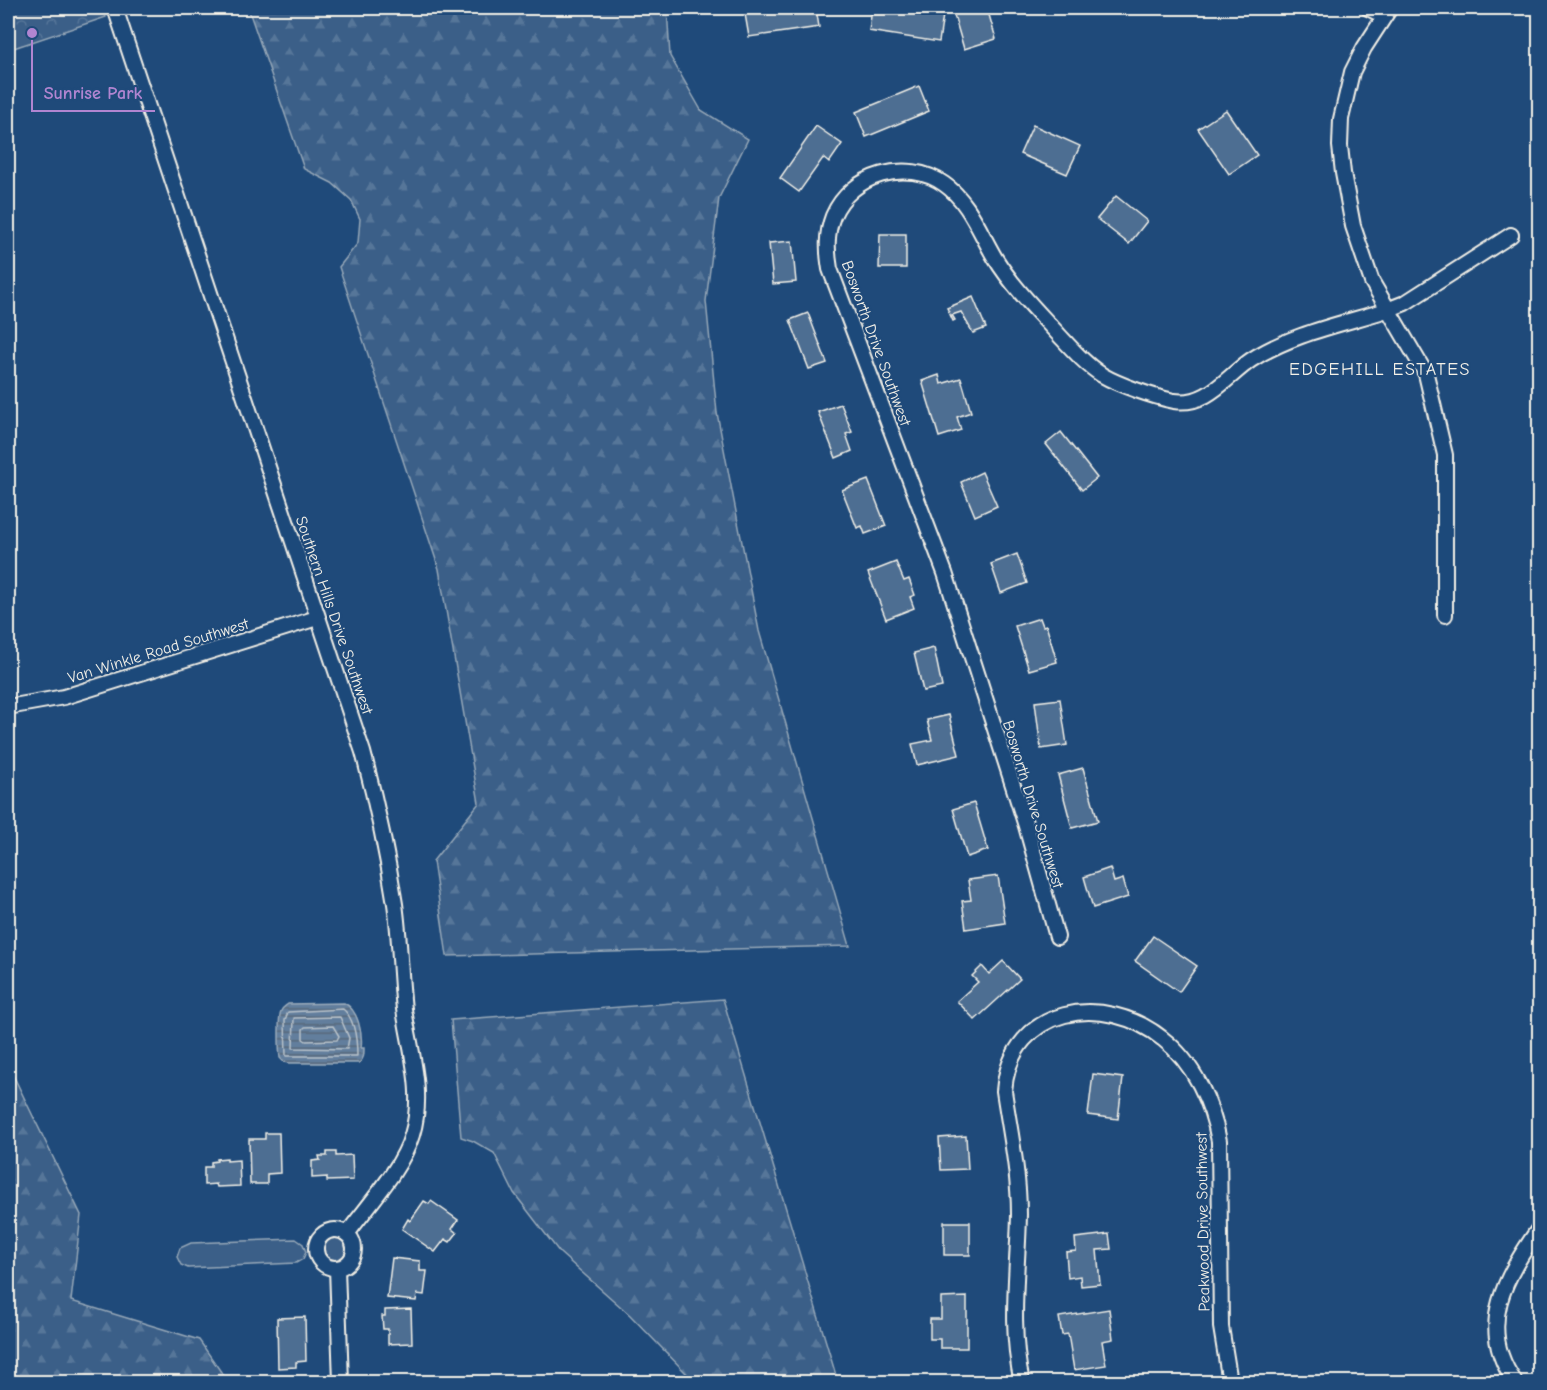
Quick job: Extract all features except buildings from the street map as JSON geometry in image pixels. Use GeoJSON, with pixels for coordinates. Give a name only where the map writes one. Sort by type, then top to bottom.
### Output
{"type":"FeatureCollection","features":[{"type":"Feature","properties":{"kind":"street","name":"Southern Hills Drive Southwest"},"geometry":{"type":"LineString","coordinates":[[115,8],[363,752],[383,834],[395,906],[404,1007],[417,1080],[418,1100],[416,1120],[404,1155],[347,1234]]}},
{"type":"Feature","properties":{"kind":"street"},"geometry":{"type":"LineString","coordinates":[[1368,8],[1387,12],[1352,72],[1341,119],[1340,146],[1343,173],[1353,226],[1372,282],[1426,374],[1445,455],[1445,615]]}},
{"type":"Feature","properties":{"kind":"street","name":"Bosworth Drive Southwest"},"geometry":{"type":"LineString","coordinates":[[1057,937],[1026,826],[945,573],[830,269],[827,253],[828,234],[834,215],[844,198],[867,180],[882,174],[908,171],[928,175],[942,182],[964,202],[996,260],[1017,290],[1085,362],[1102,375],[1120,384],[1174,400],[1191,401],[1201,399],[1215,391],[1234,372],[1275,347],[1405,303],[1512,235]]}},
{"type":"Feature","properties":{"kind":"street","name":"Van Winkle Road Southwest"},"geometry":{"type":"LineString","coordinates":[[8,707],[64,697],[317,618]]}},
{"type":"Feature","properties":{"kind":"street","name":"Peakwood Drive Southwest"},"geometry":{"type":"LineString","coordinates":[[1022,1383],[1014,1299],[1019,1210],[1004,1091],[1006,1074],[1021,1041],[1030,1032],[1055,1018],[1083,1012],[1110,1014],[1130,1019],[1148,1028],[1165,1040],[1178,1054],[1208,1099],[1215,1118],[1219,1141],[1221,1327],[1230,1383]]}},
{"type":"Feature","properties":{"kind":"street"},"geometry":{"type":"LineString","coordinates":[[1515,1383],[1502,1359],[1497,1339],[1500,1297],[1515,1263],[1539,1227]]}},
{"type":"Feature","properties":{"kind":"street"},"geometry":{"type":"LineString","coordinates":[[336,1230],[347,1234],[354,1244],[353,1256],[345,1265],[337,1268],[322,1263],[317,1245],[321,1236],[336,1230]]}},
{"type":"Feature","properties":{"kind":"street"},"geometry":{"type":"LineString","coordinates":[[337,1268],[341,1383]]}},
{"type":"Feature","properties":{"kind":"green space"},"geometry":{"type":"Polygon","coordinates":[[[8,8],[103,8],[106,17],[8,50],[8,8]]]}},
{"type":"Feature","properties":{"kind":"green space"},"geometry":{"type":"Polygon","coordinates":[[[248,8],[667,8],[670,56],[701,110],[748,139],[719,198],[706,301],[717,413],[759,631],[850,946],[447,956],[433,861],[479,803],[439,569],[339,267],[358,243],[360,219],[351,200],[332,183],[304,169],[248,8]]]}},
{"type":"Feature","properties":{"kind":"green space"},"geometry":{"type":"Polygon","coordinates":[[[723,999],[838,1382],[692,1382],[630,1315],[560,1253],[514,1193],[494,1153],[461,1137],[451,1020],[723,999]]]}},
{"type":"Feature","properties":{"kind":"green space"},"geometry":{"type":"Polygon","coordinates":[[[8,1075],[13,1075],[81,1215],[71,1301],[199,1340],[228,1382],[8,1382],[8,1075]]]}},
{"type":"Feature","properties":{"kind":"green space"},"geometry":{"type":"Polygon","coordinates":[[[335,1236],[344,1240],[348,1249],[344,1258],[335,1262],[326,1258],[322,1249],[326,1240],[335,1236]]]}},
{"type":"Feature","properties":{"kind":"green space"},"geometry":{"type":"Polygon","coordinates":[[[296,1239],[303,1244],[306,1252],[303,1259],[296,1263],[188,1268],[181,1265],[177,1257],[180,1248],[191,1243],[296,1239]]]}},
{"type":"Feature","properties":{"kind":"water"},"geometry":{"type":"Polygon","coordinates":[[[344,1003],[353,1011],[360,1029],[361,1048],[364,1048],[364,1053],[359,1063],[290,1063],[280,1058],[279,1020],[284,1007],[288,1004],[344,1003]]]}},
{"type":"Feature","properties":{"kind":"place","name":"Sunrise Park"},"geometry":{"type":"Point","coordinates":[32,33]}},
{"type":"Feature","properties":{"kind":"district","name":"EDGEHILL ESTATES"},"geometry":{"type":"Point","coordinates":[1380,369]}}]}
